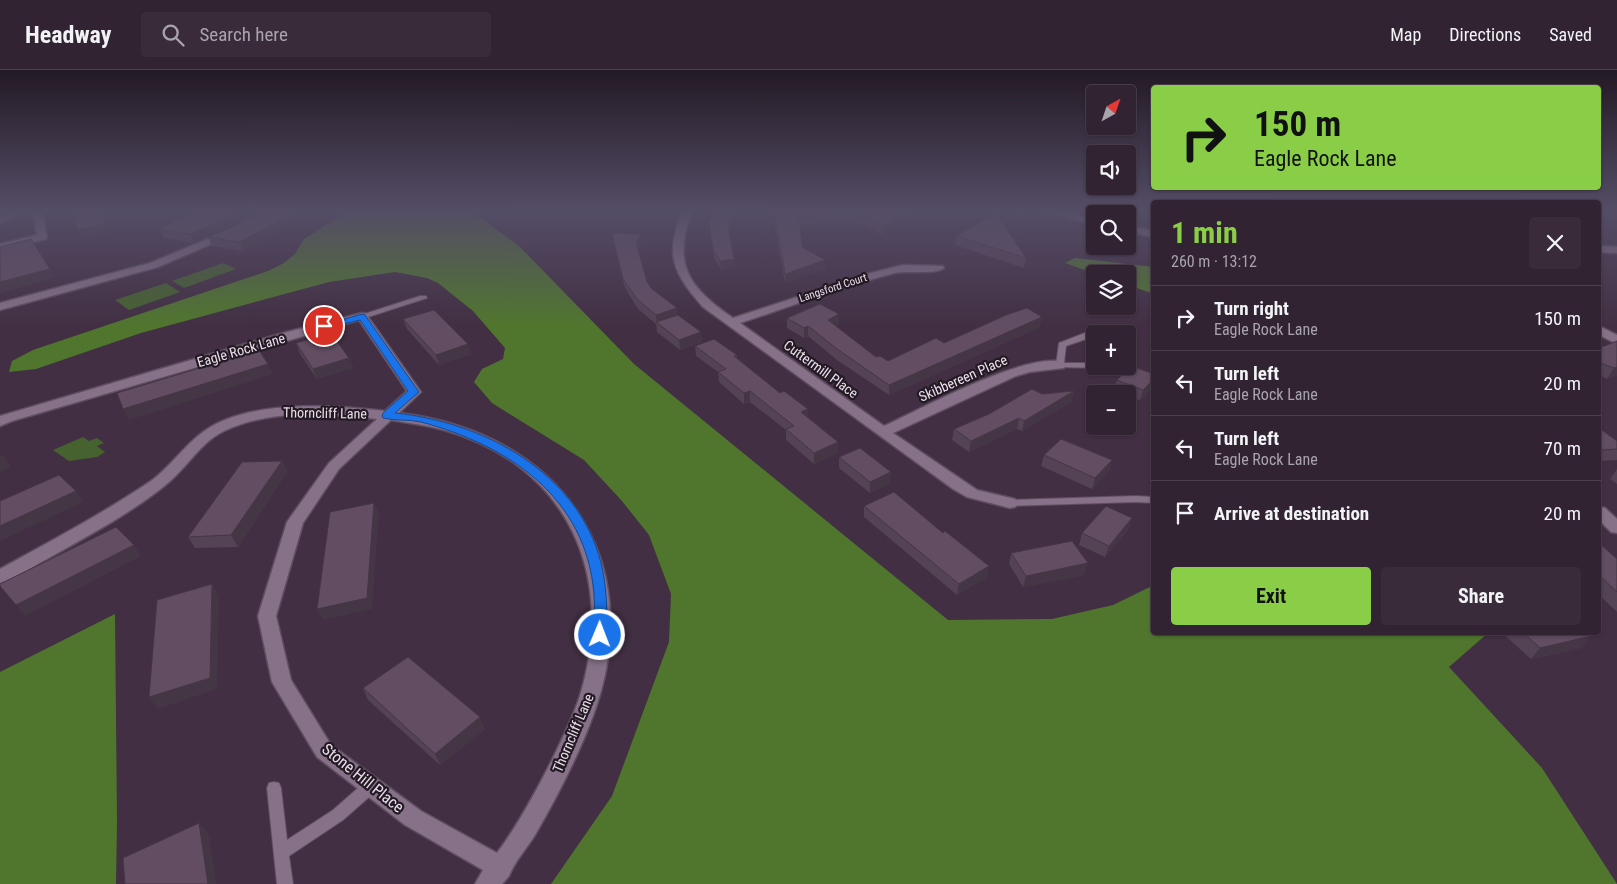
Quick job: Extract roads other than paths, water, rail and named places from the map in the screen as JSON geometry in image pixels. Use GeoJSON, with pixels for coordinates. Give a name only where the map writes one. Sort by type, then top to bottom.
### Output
{"type":"FeatureCollection","features":[{"type":"Feature","properties":{"kind":"street"},"geometry":{"type":"LineString","coordinates":[[0,307],[154,265],[189,250]]}},
{"type":"Feature","properties":{"kind":"street","name":"Cuttermill Place"},"geometry":{"type":"LineString","coordinates":[[676,250],[678,265],[706,305],[958,486],[972,494],[1010,504]]}},
{"type":"Feature","properties":{"kind":"street","name":"Langsford Court"},"geometry":{"type":"LineString","coordinates":[[730,323],[871,276],[903,268],[939,268]]}},
{"type":"Feature","properties":{"kind":"street"},"geometry":{"type":"LineString","coordinates":[[362,316],[414,392],[387,416]]}},
{"type":"Feature","properties":{"kind":"street","name":"Eagle Rock Lane"},"geometry":{"type":"LineString","coordinates":[[0,422],[7,418],[287,336],[362,316]]}},
{"type":"Feature","properties":{"kind":"street"},"geometry":{"type":"LineString","coordinates":[[1601,330],[1617,326]]}},
{"type":"Feature","properties":{"kind":"street"},"geometry":{"type":"LineString","coordinates":[[1601,331],[1617,340]]}},
{"type":"Feature","properties":{"kind":"street","name":"Skibbereen Place"},"geometry":{"type":"LineString","coordinates":[[883,432],[1018,370],[1060,365]]}},
{"type":"Feature","properties":{"kind":"street","name":"Thorncliff Lane"},"geometry":{"type":"LineString","coordinates":[[0,577],[118,510],[162,480],[214,431],[248,419],[282,412],[350,410],[420,419],[448,426],[497,446],[518,459],[537,473],[557,492],[585,536],[594,562],[600,594],[602,621],[599,650],[584,714],[541,806],[501,868],[487,884]]}},
{"type":"Feature","properties":{"kind":"street","name":"Stone Hill Place"},"geometry":{"type":"LineString","coordinates":[[387,416],[334,466],[294,522],[267,616],[282,682],[324,751],[413,818],[501,868]]}},
{"type":"Feature","properties":{"kind":"street"},"geometry":{"type":"LineString","coordinates":[[1601,514],[1617,528]]}},
{"type":"Feature","properties":{"kind":"lane"},"geometry":{"type":"LineString","coordinates":[[362,316],[423,298]]}},
{"type":"Feature","properties":{"kind":"lane"},"geometry":{"type":"LineString","coordinates":[[1086,336],[1062,345],[1060,365],[1086,366]]}},
{"type":"Feature","properties":{"kind":"lane"},"geometry":{"type":"LineString","coordinates":[[1010,504],[1151,500]]}},
{"type":"Feature","properties":{"kind":"lane"},"geometry":{"type":"LineString","coordinates":[[282,852],[338,815],[371,786]]}},
{"type":"Feature","properties":{"kind":"lane"},"geometry":{"type":"LineString","coordinates":[[274,788],[285,884]]}}]}
